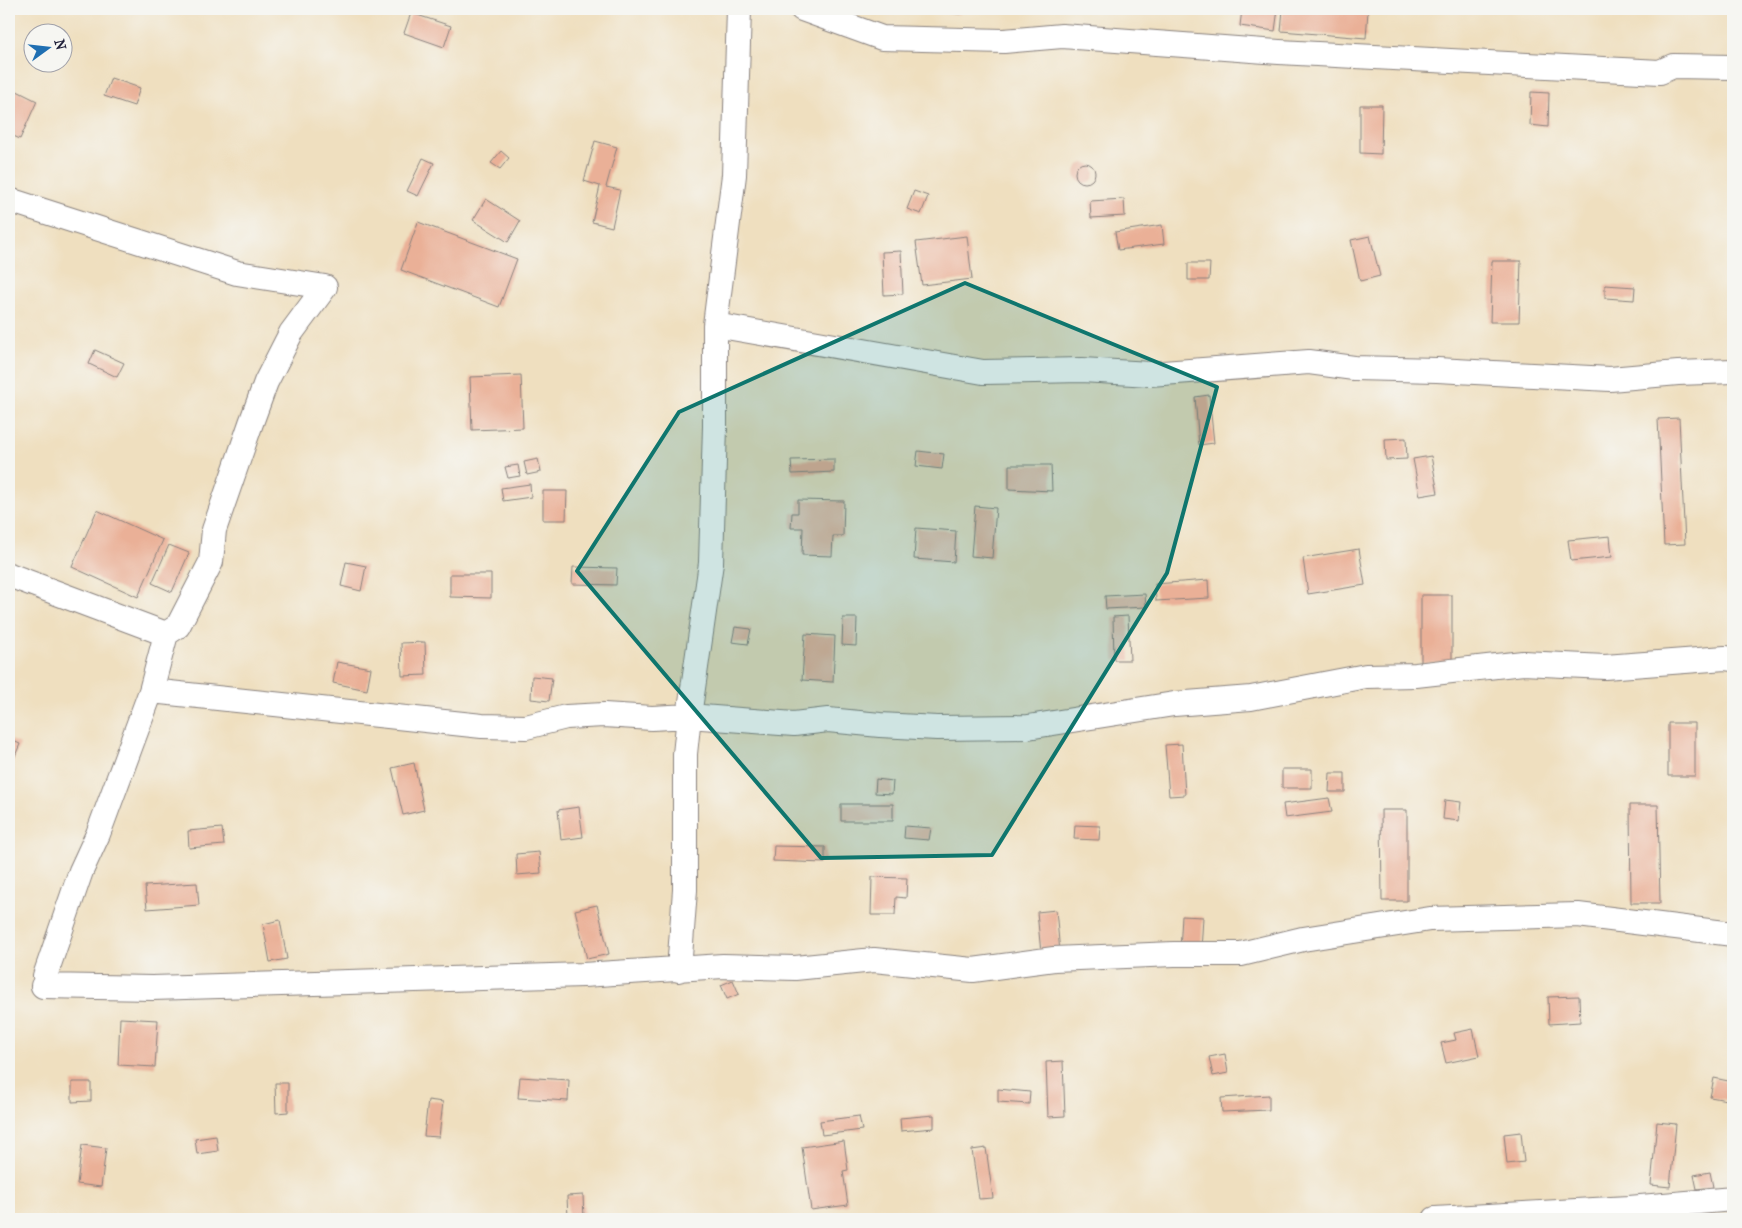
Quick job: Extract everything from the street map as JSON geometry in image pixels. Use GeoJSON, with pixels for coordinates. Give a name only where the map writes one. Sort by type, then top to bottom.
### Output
{"type":"FeatureCollection","features":[{"type":"Feature","properties":{"kind":"street"},"geometry":{"type":"LineString","coordinates":[[679,970],[685,890],[685,771],[689,716],[711,563],[715,426],[715,325],[734,175],[738,9]]}},
{"type":"Feature","properties":{"kind":"street"},"geometry":{"type":"LineString","coordinates":[[802,9],[882,38],[1004,40],[1062,36],[1279,52],[1660,72],[1673,66],[1733,67]]}},
{"type":"Feature","properties":{"kind":"street"},"geometry":{"type":"LineString","coordinates":[[9,200],[237,274],[325,287],[290,333],[266,382],[214,530],[211,562],[178,626],[166,634],[151,691],[98,834],[80,871],[44,981],[162,988],[583,975],[723,966],[795,968],[874,960],[973,970],[1054,959],[1174,954],[1241,954],[1303,939],[1430,919],[1578,915],[1733,934]]}},
{"type":"Feature","properties":{"kind":"street"},"geometry":{"type":"LineString","coordinates":[[715,325],[983,372],[1082,370],[1150,374],[1309,362],[1354,368],[1437,370],[1610,379],[1678,373],[1733,371]]}},
{"type":"Feature","properties":{"kind":"street"},"geometry":{"type":"LineString","coordinates":[[9,575],[166,634]]}},
{"type":"Feature","properties":{"kind":"street"},"geometry":{"type":"LineString","coordinates":[[151,691],[482,726],[526,727],[566,717],[604,715],[652,718],[689,716],[794,724],[828,720],[937,728],[1028,727],[1174,704],[1252,698],[1366,676],[1416,674],[1523,663],[1605,667],[1733,659]]}},
{"type":"Feature","properties":{"kind":"street"},"geometry":{"type":"LineString","coordinates":[[1435,1219],[1629,1208],[1733,1199]]}},
{"type":"Feature","properties":{"kind":"highlighted area"},"geometry":{"type":"Polygon","coordinates":[[[965,283],[1217,387],[1167,573],[992,855],[821,858],[577,571],[679,412],[965,283]]]}},
{"type":"Feature","properties":{"kind":"building"},"geometry":{"type":"Polygon","coordinates":[[[929,9],[960,9],[960,14],[929,11],[929,9]]]}},
{"type":"Feature","properties":{"kind":"building"},"geometry":{"type":"Polygon","coordinates":[[[1242,9],[1278,9],[1275,31],[1240,26],[1242,9]]]}},
{"type":"Feature","properties":{"kind":"building"},"geometry":{"type":"Polygon","coordinates":[[[1283,9],[1368,11],[1366,38],[1281,31],[1283,9]]]}},
{"type":"Feature","properties":{"kind":"building"},"geometry":{"type":"Polygon","coordinates":[[[411,13],[451,26],[444,47],[404,33],[411,13]]]}},
{"type":"Feature","properties":{"kind":"building"},"geometry":{"type":"Polygon","coordinates":[[[111,78],[140,88],[134,106],[104,96],[111,78]]]}},
{"type":"Feature","properties":{"kind":"building"},"geometry":{"type":"Polygon","coordinates":[[[9,87],[37,101],[20,139],[9,134],[9,87]]]}},
{"type":"Feature","properties":{"kind":"building"},"geometry":{"type":"Polygon","coordinates":[[[1531,92],[1549,93],[1548,127],[1530,125],[1531,92]]]}},
{"type":"Feature","properties":{"kind":"building"},"geometry":{"type":"Polygon","coordinates":[[[1360,105],[1382,105],[1381,154],[1360,153],[1360,105]]]}},
{"type":"Feature","properties":{"kind":"building"},"geometry":{"type":"Polygon","coordinates":[[[595,141],[617,147],[606,187],[620,190],[612,227],[592,222],[600,186],[584,181],[595,141]]]}},
{"type":"Feature","properties":{"kind":"building"},"geometry":{"type":"Polygon","coordinates":[[[501,151],[509,158],[500,169],[491,163],[501,151]]]}},
{"type":"Feature","properties":{"kind":"building"},"geometry":{"type":"Polygon","coordinates":[[[423,158],[434,163],[418,196],[407,191],[423,158]]]}},
{"type":"Feature","properties":{"kind":"building"},"geometry":{"type":"Polygon","coordinates":[[[1085,163],[1092,166],[1095,173],[1092,180],[1085,183],[1078,180],[1075,173],[1078,166],[1085,163]]]}},
{"type":"Feature","properties":{"kind":"building"},"geometry":{"type":"Polygon","coordinates":[[[914,191],[928,196],[921,214],[907,209],[914,191]]]}},
{"type":"Feature","properties":{"kind":"building"},"geometry":{"type":"Polygon","coordinates":[[[486,199],[520,221],[508,242],[473,220],[486,199]]]}},
{"type":"Feature","properties":{"kind":"building"},"geometry":{"type":"Polygon","coordinates":[[[1124,199],[1125,216],[1091,218],[1090,201],[1124,199]]]}},
{"type":"Feature","properties":{"kind":"building"},"geometry":{"type":"Polygon","coordinates":[[[418,222],[517,259],[499,307],[401,270],[418,222]]]}},
{"type":"Feature","properties":{"kind":"building"},"geometry":{"type":"Polygon","coordinates":[[[1162,225],[1164,244],[1118,250],[1115,232],[1162,225]]]}},
{"type":"Feature","properties":{"kind":"building"},"geometry":{"type":"Polygon","coordinates":[[[967,236],[972,279],[922,285],[916,242],[967,236]]]}},
{"type":"Feature","properties":{"kind":"building"},"geometry":{"type":"Polygon","coordinates":[[[1370,236],[1380,276],[1360,281],[1351,240],[1370,236]]]}},
{"type":"Feature","properties":{"kind":"building"},"geometry":{"type":"Polygon","coordinates":[[[901,251],[903,294],[884,295],[882,252],[901,251]]]}},
{"type":"Feature","properties":{"kind":"building"},"geometry":{"type":"Polygon","coordinates":[[[1492,261],[1521,261],[1519,322],[1490,322],[1492,261]]]}},
{"type":"Feature","properties":{"kind":"building"},"geometry":{"type":"Polygon","coordinates":[[[1188,263],[1210,263],[1209,280],[1188,280],[1188,263]]]}},
{"type":"Feature","properties":{"kind":"building"},"geometry":{"type":"Polygon","coordinates":[[[1605,285],[1635,287],[1634,300],[1605,298],[1605,285]]]}},
{"type":"Feature","properties":{"kind":"building"},"geometry":{"type":"Polygon","coordinates":[[[95,350],[124,363],[117,377],[89,364],[95,350]]]}},
{"type":"Feature","properties":{"kind":"building"},"geometry":{"type":"Polygon","coordinates":[[[521,375],[523,428],[472,430],[470,377],[521,375]]]}},
{"type":"Feature","properties":{"kind":"building"},"geometry":{"type":"Polygon","coordinates":[[[1209,395],[1214,443],[1199,445],[1195,397],[1209,395]]]}},
{"type":"Feature","properties":{"kind":"building"},"geometry":{"type":"Polygon","coordinates":[[[1679,418],[1685,544],[1664,545],[1658,419],[1679,418]]]}},
{"type":"Feature","properties":{"kind":"building"},"geometry":{"type":"Polygon","coordinates":[[[1406,438],[1407,459],[1386,460],[1385,439],[1406,438]]]}},
{"type":"Feature","properties":{"kind":"building"},"geometry":{"type":"Polygon","coordinates":[[[918,451],[944,454],[942,469],[916,466],[918,451]]]}},
{"type":"Feature","properties":{"kind":"building"},"geometry":{"type":"Polygon","coordinates":[[[1431,456],[1438,493],[1420,496],[1413,459],[1431,456]]]}},
{"type":"Feature","properties":{"kind":"building"},"geometry":{"type":"Polygon","coordinates":[[[538,459],[541,472],[527,475],[524,462],[538,459]]]}},
{"type":"Feature","properties":{"kind":"building"},"geometry":{"type":"Polygon","coordinates":[[[834,459],[834,472],[792,474],[791,460],[834,459]]]}},
{"type":"Feature","properties":{"kind":"building"},"geometry":{"type":"Polygon","coordinates":[[[518,465],[520,476],[508,478],[505,467],[518,465]]]}},
{"type":"Feature","properties":{"kind":"building"},"geometry":{"type":"Polygon","coordinates":[[[1009,465],[1051,465],[1052,491],[1009,489],[1009,465]]]}},
{"type":"Feature","properties":{"kind":"building"},"geometry":{"type":"Polygon","coordinates":[[[530,484],[531,497],[503,501],[501,488],[530,484]]]}},
{"type":"Feature","properties":{"kind":"building"},"geometry":{"type":"Polygon","coordinates":[[[543,491],[567,491],[566,520],[543,520],[543,491]]]}},
{"type":"Feature","properties":{"kind":"building"},"geometry":{"type":"Polygon","coordinates":[[[798,500],[844,501],[843,536],[833,536],[832,556],[802,555],[803,528],[791,528],[792,513],[798,513],[798,500]]]}},
{"type":"Feature","properties":{"kind":"building"},"geometry":{"type":"Polygon","coordinates":[[[975,506],[996,508],[992,558],[971,556],[975,506]]]}},
{"type":"Feature","properties":{"kind":"building"},"geometry":{"type":"Polygon","coordinates":[[[97,510],[163,540],[138,597],[72,567],[97,510]]]}},
{"type":"Feature","properties":{"kind":"building"},"geometry":{"type":"Polygon","coordinates":[[[916,528],[956,531],[954,562],[914,559],[916,528]]]}},
{"type":"Feature","properties":{"kind":"building"},"geometry":{"type":"Polygon","coordinates":[[[1610,536],[1612,557],[1571,561],[1568,540],[1610,536]]]}},
{"type":"Feature","properties":{"kind":"building"},"geometry":{"type":"Polygon","coordinates":[[[169,545],[189,553],[172,592],[152,583],[169,545]]]}},
{"type":"Feature","properties":{"kind":"building"},"geometry":{"type":"Polygon","coordinates":[[[1359,549],[1365,585],[1308,594],[1303,558],[1359,549]]]}},
{"type":"Feature","properties":{"kind":"building"},"geometry":{"type":"Polygon","coordinates":[[[346,562],[366,566],[361,591],[341,586],[346,562]]]}},
{"type":"Feature","properties":{"kind":"building"},"geometry":{"type":"Polygon","coordinates":[[[573,567],[617,568],[616,585],[572,584],[573,567]]]}},
{"type":"Feature","properties":{"kind":"building"},"geometry":{"type":"Polygon","coordinates":[[[450,574],[491,574],[491,598],[450,597],[450,574]]]}},
{"type":"Feature","properties":{"kind":"building"},"geometry":{"type":"Polygon","coordinates":[[[1208,580],[1209,598],[1156,601],[1155,584],[1208,580]]]}},
{"type":"Feature","properties":{"kind":"building"},"geometry":{"type":"Polygon","coordinates":[[[1145,594],[1146,607],[1106,609],[1105,596],[1145,594]]]}},
{"type":"Feature","properties":{"kind":"building"},"geometry":{"type":"Polygon","coordinates":[[[1421,595],[1452,595],[1452,662],[1421,663],[1421,595]]]}},
{"type":"Feature","properties":{"kind":"building"},"geometry":{"type":"Polygon","coordinates":[[[1128,616],[1130,660],[1114,660],[1113,617],[1128,616]]]}},
{"type":"Feature","properties":{"kind":"building"},"geometry":{"type":"Polygon","coordinates":[[[843,618],[857,618],[856,646],[842,645],[843,618]]]}},
{"type":"Feature","properties":{"kind":"building"},"geometry":{"type":"Polygon","coordinates":[[[735,627],[751,629],[748,644],[732,642],[735,627]]]}},
{"type":"Feature","properties":{"kind":"building"},"geometry":{"type":"Polygon","coordinates":[[[805,634],[835,636],[833,682],[802,680],[805,634]]]}},
{"type":"Feature","properties":{"kind":"building"},"geometry":{"type":"Polygon","coordinates":[[[425,642],[426,675],[402,676],[401,643],[425,642]]]}},
{"type":"Feature","properties":{"kind":"building"},"geometry":{"type":"Polygon","coordinates":[[[337,662],[371,668],[367,690],[333,683],[337,662]]]}},
{"type":"Feature","properties":{"kind":"building"},"geometry":{"type":"Polygon","coordinates":[[[532,676],[552,678],[549,701],[531,699],[532,676]]]}},
{"type":"Feature","properties":{"kind":"building"},"geometry":{"type":"Polygon","coordinates":[[[1668,723],[1695,723],[1695,776],[1668,776],[1668,723]]]}},
{"type":"Feature","properties":{"kind":"building"},"geometry":{"type":"Polygon","coordinates":[[[9,739],[20,744],[10,768],[9,767],[9,739]]]}},
{"type":"Feature","properties":{"kind":"building"},"geometry":{"type":"Polygon","coordinates":[[[1182,744],[1185,795],[1169,796],[1165,745],[1182,744]]]}},
{"type":"Feature","properties":{"kind":"building"},"geometry":{"type":"Polygon","coordinates":[[[414,763],[424,810],[403,815],[392,768],[414,763]]]}},
{"type":"Feature","properties":{"kind":"building"},"geometry":{"type":"Polygon","coordinates":[[[1282,769],[1312,769],[1312,788],[1282,788],[1282,769]]]}},
{"type":"Feature","properties":{"kind":"building"},"geometry":{"type":"Polygon","coordinates":[[[1330,773],[1345,773],[1345,792],[1329,792],[1330,773]]]}},
{"type":"Feature","properties":{"kind":"building"},"geometry":{"type":"Polygon","coordinates":[[[876,779],[893,781],[892,794],[875,793],[876,779]]]}},
{"type":"Feature","properties":{"kind":"building"},"geometry":{"type":"Polygon","coordinates":[[[1329,798],[1332,812],[1285,818],[1283,804],[1329,798]]]}},
{"type":"Feature","properties":{"kind":"building"},"geometry":{"type":"Polygon","coordinates":[[[1445,800],[1461,802],[1459,821],[1443,819],[1445,800]]]}},
{"type":"Feature","properties":{"kind":"building"},"geometry":{"type":"Polygon","coordinates":[[[841,804],[893,804],[893,821],[841,821],[841,804]]]}},
{"type":"Feature","properties":{"kind":"building"},"geometry":{"type":"Polygon","coordinates":[[[1630,805],[1658,805],[1660,903],[1631,903],[1630,805]]]}},
{"type":"Feature","properties":{"kind":"building"},"geometry":{"type":"Polygon","coordinates":[[[579,807],[583,837],[561,840],[558,810],[579,807]]]}},
{"type":"Feature","properties":{"kind":"building"},"geometry":{"type":"Polygon","coordinates":[[[1381,810],[1407,810],[1407,901],[1382,901],[1381,810]]]}},
{"type":"Feature","properties":{"kind":"building"},"geometry":{"type":"Polygon","coordinates":[[[1075,825],[1100,826],[1099,840],[1074,839],[1075,825]]]}},
{"type":"Feature","properties":{"kind":"building"},"geometry":{"type":"Polygon","coordinates":[[[905,826],[931,828],[929,840],[904,838],[905,826]]]}},
{"type":"Feature","properties":{"kind":"building"},"geometry":{"type":"Polygon","coordinates":[[[222,828],[224,845],[189,848],[188,831],[222,828]]]}},
{"type":"Feature","properties":{"kind":"building"},"geometry":{"type":"Polygon","coordinates":[[[774,846],[825,847],[825,863],[773,861],[774,846]]]}},
{"type":"Feature","properties":{"kind":"building"},"geometry":{"type":"Polygon","coordinates":[[[539,852],[541,873],[517,875],[516,854],[539,852]]]}},
{"type":"Feature","properties":{"kind":"building"},"geometry":{"type":"Polygon","coordinates":[[[872,877],[907,878],[906,898],[896,897],[895,915],[871,915],[872,877]]]}},
{"type":"Feature","properties":{"kind":"building"},"geometry":{"type":"Polygon","coordinates":[[[197,883],[199,905],[147,909],[145,886],[197,883]]]}},
{"type":"Feature","properties":{"kind":"building"},"geometry":{"type":"Polygon","coordinates":[[[597,905],[609,954],[587,959],[575,910],[597,905]]]}},
{"type":"Feature","properties":{"kind":"building"},"geometry":{"type":"Polygon","coordinates":[[[1056,910],[1060,952],[1041,953],[1037,912],[1056,910]]]}},
{"type":"Feature","properties":{"kind":"building"},"geometry":{"type":"Polygon","coordinates":[[[1182,916],[1203,917],[1201,951],[1180,950],[1182,916]]]}},
{"type":"Feature","properties":{"kind":"building"},"geometry":{"type":"Polygon","coordinates":[[[280,920],[287,959],[270,962],[263,924],[280,920]]]}},
{"type":"Feature","properties":{"kind":"building"},"geometry":{"type":"Polygon","coordinates":[[[733,980],[739,994],[727,999],[721,985],[733,980]]]}},
{"type":"Feature","properties":{"kind":"building"},"geometry":{"type":"Polygon","coordinates":[[[1579,996],[1580,1022],[1549,1024],[1548,997],[1579,996]]]}},
{"type":"Feature","properties":{"kind":"building"},"geometry":{"type":"Polygon","coordinates":[[[120,1018],[158,1020],[155,1067],[118,1065],[120,1018]]]}},
{"type":"Feature","properties":{"kind":"building"},"geometry":{"type":"Polygon","coordinates":[[[1473,1029],[1479,1056],[1446,1063],[1441,1043],[1456,1040],[1454,1033],[1473,1029]]]}},
{"type":"Feature","properties":{"kind":"building"},"geometry":{"type":"Polygon","coordinates":[[[1225,1054],[1228,1073],[1213,1076],[1209,1057],[1225,1054]]]}},
{"type":"Feature","properties":{"kind":"building"},"geometry":{"type":"Polygon","coordinates":[[[1063,1061],[1065,1116],[1048,1117],[1046,1062],[1063,1061]]]}},
{"type":"Feature","properties":{"kind":"building"},"geometry":{"type":"Polygon","coordinates":[[[520,1077],[569,1080],[568,1101],[518,1098],[520,1077]]]}},
{"type":"Feature","properties":{"kind":"building"},"geometry":{"type":"Polygon","coordinates":[[[1714,1078],[1733,1082],[1733,1101],[1710,1097],[1714,1078]]]}},
{"type":"Feature","properties":{"kind":"building"},"geometry":{"type":"Polygon","coordinates":[[[72,1082],[91,1082],[91,1101],[72,1102],[72,1082]]]}},
{"type":"Feature","properties":{"kind":"building"},"geometry":{"type":"Polygon","coordinates":[[[275,1083],[288,1083],[288,1112],[276,1113],[275,1083]]]}},
{"type":"Feature","properties":{"kind":"building"},"geometry":{"type":"Polygon","coordinates":[[[998,1089],[1030,1092],[1029,1104],[998,1102],[998,1089]]]}},
{"type":"Feature","properties":{"kind":"building"},"geometry":{"type":"Polygon","coordinates":[[[1269,1095],[1269,1110],[1222,1112],[1221,1098],[1269,1095]]]}},
{"type":"Feature","properties":{"kind":"building"},"geometry":{"type":"Polygon","coordinates":[[[428,1100],[443,1102],[439,1137],[424,1136],[428,1100]]]}},
{"type":"Feature","properties":{"kind":"building"},"geometry":{"type":"Polygon","coordinates":[[[934,1115],[934,1128],[901,1131],[900,1118],[934,1115]]]}},
{"type":"Feature","properties":{"kind":"building"},"geometry":{"type":"Polygon","coordinates":[[[859,1116],[862,1130],[822,1135],[820,1121],[859,1116]]]}},
{"type":"Feature","properties":{"kind":"building"},"geometry":{"type":"Polygon","coordinates":[[[1657,1122],[1676,1124],[1670,1187],[1651,1185],[1657,1122]]]}},
{"type":"Feature","properties":{"kind":"building"},"geometry":{"type":"Polygon","coordinates":[[[1521,1132],[1524,1162],[1507,1164],[1504,1134],[1521,1132]]]}},
{"type":"Feature","properties":{"kind":"building"},"geometry":{"type":"Polygon","coordinates":[[[216,1136],[218,1151],[197,1154],[195,1139],[216,1136]]]}},
{"type":"Feature","properties":{"kind":"building"},"geometry":{"type":"Polygon","coordinates":[[[844,1141],[848,1170],[843,1171],[848,1205],[811,1210],[802,1147],[844,1141]]]}},
{"type":"Feature","properties":{"kind":"building"},"geometry":{"type":"Polygon","coordinates":[[[82,1145],[106,1148],[101,1187],[77,1184],[82,1145]]]}},
{"type":"Feature","properties":{"kind":"building"},"geometry":{"type":"Polygon","coordinates":[[[986,1148],[993,1198],[979,1199],[972,1150],[986,1148]]]}},
{"type":"Feature","properties":{"kind":"building"},"geometry":{"type":"Polygon","coordinates":[[[1710,1172],[1713,1187],[1697,1189],[1694,1175],[1710,1172]]]}},
{"type":"Feature","properties":{"kind":"building"},"geometry":{"type":"Polygon","coordinates":[[[583,1195],[584,1219],[568,1219],[567,1196],[583,1195]]]}}]}
